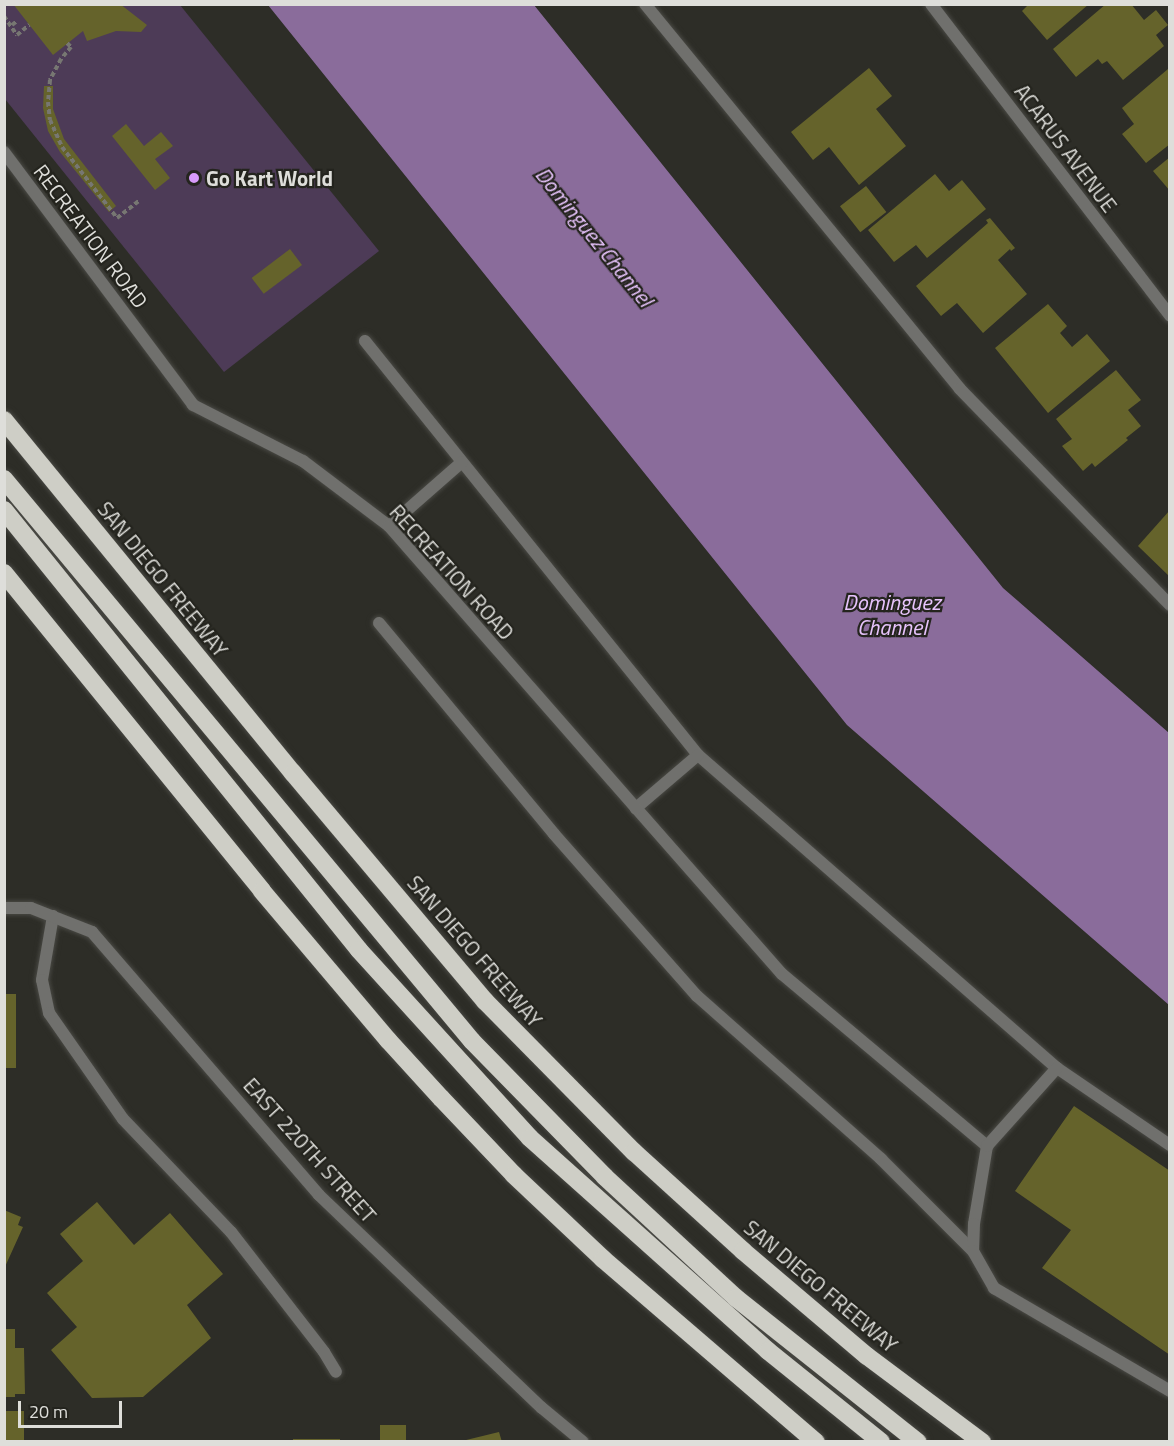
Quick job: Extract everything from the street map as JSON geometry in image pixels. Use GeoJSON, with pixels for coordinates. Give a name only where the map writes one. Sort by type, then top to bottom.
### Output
{"type":"FeatureCollection","features":[{"type":"Feature","properties":{"kind":"highway","name":"SAN DIEGO FREEWAY"},"geometry":{"type":"LineString","coordinates":[[4,420],[292,773],[484,1001],[634,1152],[743,1251],[867,1356],[982,1442]]}},
{"type":"Feature","properties":{"kind":"highway"},"geometry":{"type":"LineString","coordinates":[[4,479],[472,1041],[606,1177],[736,1298],[918,1442]]}},
{"type":"Feature","properties":{"kind":"highway"},"geometry":{"type":"LineString","coordinates":[[4,510],[359,950],[530,1138],[768,1351],[881,1442]]}},
{"type":"Feature","properties":{"kind":"highway"},"geometry":{"type":"LineString","coordinates":[[4,573],[262,891],[388,1040],[441,1098],[514,1175],[603,1259],[816,1442]]}},
{"type":"Feature","properties":{"kind":"street"},"geometry":{"type":"LineString","coordinates":[[645,4],[960,389],[1170,605]]}},
{"type":"Feature","properties":{"kind":"street","name":"ACARUS AVENUE"},"geometry":{"type":"LineString","coordinates":[[931,4],[1170,316]]}},
{"type":"Feature","properties":{"kind":"street","name":"RECREATION ROAD"},"geometry":{"type":"LineString","coordinates":[[4,152],[193,405],[303,461],[389,526],[782,974],[987,1146]]}},
{"type":"Feature","properties":{"kind":"street"},"geometry":{"type":"LineString","coordinates":[[365,341],[698,755],[1057,1068],[1170,1144]]}},
{"type":"Feature","properties":{"kind":"street"},"geometry":{"type":"LineString","coordinates":[[389,526],[462,462]]}},
{"type":"Feature","properties":{"kind":"street"},"geometry":{"type":"LineString","coordinates":[[379,623],[554,834],[697,996],[880,1159],[973,1251],[994,1288],[1170,1391]]}},
{"type":"Feature","properties":{"kind":"street"},"geometry":{"type":"LineString","coordinates":[[636,808],[698,755]]}},
{"type":"Feature","properties":{"kind":"street","name":"EAST 220TH STREET"},"geometry":{"type":"LineString","coordinates":[[4,908],[31,908],[92,932],[319,1195],[542,1408],[583,1442]]}},
{"type":"Feature","properties":{"kind":"street"},"geometry":{"type":"LineString","coordinates":[[53,916],[42,980],[49,1013],[123,1119],[231,1232],[324,1352],[336,1372]]}},
{"type":"Feature","properties":{"kind":"street"},"geometry":{"type":"LineString","coordinates":[[973,1251],[974,1224],[987,1146],[1057,1068]]}},
{"type":"Feature","properties":{"kind":"path"},"geometry":{"type":"LineString","coordinates":[[4,16],[17,35],[29,25]]}},
{"type":"Feature","properties":{"kind":"path"},"geometry":{"type":"LineString","coordinates":[[12,26],[17,21]]}},
{"type":"Feature","properties":{"kind":"path"},"geometry":{"type":"LineString","coordinates":[[67,43],[71,47],[61,59],[50,80],[48,102],[50,120],[62,147],[117,218],[140,200]]}},
{"type":"Feature","properties":{"kind":"shaded area","name":"Go Kart World"},"geometry":{"type":"Polygon","coordinates":[[[5,5],[180,5],[379,251],[224,372],[5,99],[5,5]]]}},
{"type":"Feature","properties":{"kind":"water","name":"Dominguez Channel"},"geometry":{"type":"Polygon","coordinates":[[[268,5],[534,5],[1003,588],[1169,733],[1169,1005],[847,725],[268,5]]]}},
{"type":"Feature","properties":{"kind":"building"},"geometry":{"type":"Polygon","coordinates":[[[13,4],[120,4],[147,25],[141,32],[116,31],[87,41],[83,31],[53,55],[13,4]]]}},
{"type":"Feature","properties":{"kind":"building"},"geometry":{"type":"Polygon","coordinates":[[[1029,4],[1089,4],[1047,40],[1022,11],[1029,4]]]}},
{"type":"Feature","properties":{"kind":"building"},"geometry":{"type":"Polygon","coordinates":[[[1106,4],[1131,4],[1144,20],[1156,10],[1168,25],[1156,35],[1164,46],[1123,80],[1107,61],[1102,64],[1098,59],[1076,77],[1053,49],[1106,4]]]}},
{"type":"Feature","properties":{"kind":"building"},"geometry":{"type":"Polygon","coordinates":[[[869,68],[892,96],[876,109],[906,146],[859,185],[829,147],[813,160],[791,132],[869,68]]]}},
{"type":"Feature","properties":{"kind":"building"},"geometry":{"type":"Polygon","coordinates":[[[1168,69],[1170,144],[1146,163],[1122,134],[1134,124],[1122,108],[1168,69]]]}},
{"type":"Feature","properties":{"kind":"building"},"geometry":{"type":"Polygon","coordinates":[[[44,86],[53,86],[53,109],[64,139],[116,206],[109,212],[60,152],[48,131],[43,108],[44,86]]]}},
{"type":"Feature","properties":{"kind":"building"},"geometry":{"type":"Polygon","coordinates":[[[126,124],[144,146],[161,132],[173,146],[155,159],[170,178],[155,190],[112,136],[126,124]]]}},
{"type":"Feature","properties":{"kind":"building"},"geometry":{"type":"Polygon","coordinates":[[[1170,157],[1170,191],[1153,171],[1170,157]]]}},
{"type":"Feature","properties":{"kind":"building"},"geometry":{"type":"Polygon","coordinates":[[[935,174],[949,191],[962,180],[986,209],[927,258],[916,245],[894,262],[868,230],[935,174]]]}},
{"type":"Feature","properties":{"kind":"building"},"geometry":{"type":"Polygon","coordinates":[[[866,186],[886,212],[860,232],[840,206],[866,186]]]}},
{"type":"Feature","properties":{"kind":"building"},"geometry":{"type":"Polygon","coordinates":[[[990,218],[1015,248],[1011,251],[1010,249],[998,260],[1027,294],[983,333],[957,303],[941,316],[916,286],[988,223],[986,220],[990,218]]]}},
{"type":"Feature","properties":{"kind":"building"},"geometry":{"type":"Polygon","coordinates":[[[290,249],[302,265],[264,294],[252,278],[290,249]]]}},
{"type":"Feature","properties":{"kind":"building"},"geometry":{"type":"Polygon","coordinates":[[[1048,304],[1067,326],[1060,333],[1072,347],[1087,334],[1110,361],[1048,413],[995,348],[1048,304]]]}},
{"type":"Feature","properties":{"kind":"building"},"geometry":{"type":"Polygon","coordinates":[[[1116,370],[1141,400],[1128,410],[1141,426],[1126,438],[1128,440],[1095,467],[1092,463],[1083,471],[1062,446],[1072,439],[1056,419],[1116,370]]]}},
{"type":"Feature","properties":{"kind":"building"},"geometry":{"type":"Polygon","coordinates":[[[1170,510],[1170,577],[1138,546],[1170,510]]]}},
{"type":"Feature","properties":{"kind":"building"},"geometry":{"type":"Polygon","coordinates":[[[4,994],[16,994],[16,1068],[4,1068],[4,994]]]}},
{"type":"Feature","properties":{"kind":"building"},"geometry":{"type":"Polygon","coordinates":[[[1074,1106],[1170,1171],[1170,1355],[1042,1268],[1071,1230],[1015,1191],[1074,1106]]]}},
{"type":"Feature","properties":{"kind":"building"},"geometry":{"type":"Polygon","coordinates":[[[97,1202],[134,1245],[170,1213],[223,1274],[187,1305],[211,1338],[143,1397],[92,1398],[51,1350],[77,1327],[47,1293],[83,1261],[60,1234],[97,1202]]]}},
{"type":"Feature","properties":{"kind":"building"},"geometry":{"type":"Polygon","coordinates":[[[4,1210],[21,1217],[18,1225],[23,1227],[4,1269],[4,1210]]]}},
{"type":"Feature","properties":{"kind":"building"},"geometry":{"type":"Polygon","coordinates":[[[4,1329],[15,1329],[15,1348],[24,1348],[25,1394],[15,1394],[15,1397],[4,1397],[4,1329]]]}},
{"type":"Feature","properties":{"kind":"building"},"geometry":{"type":"Polygon","coordinates":[[[5,1411],[24,1411],[24,1442],[5,1442],[5,1411]]]}},
{"type":"Feature","properties":{"kind":"building"},"geometry":{"type":"Polygon","coordinates":[[[380,1425],[406,1425],[406,1442],[380,1442],[380,1425]]]}},
{"type":"Feature","properties":{"kind":"building"},"geometry":{"type":"Polygon","coordinates":[[[499,1432],[502,1442],[462,1442],[462,1441],[499,1432]]]}},
{"type":"Feature","properties":{"kind":"building"},"geometry":{"type":"Polygon","coordinates":[[[293,1439],[340,1439],[340,1442],[293,1442],[293,1439]]]}},
{"type":"Feature","properties":{"kind":"place","name":"Go Kart World"},"geometry":{"type":"Point","coordinates":[194,178]}}]}
